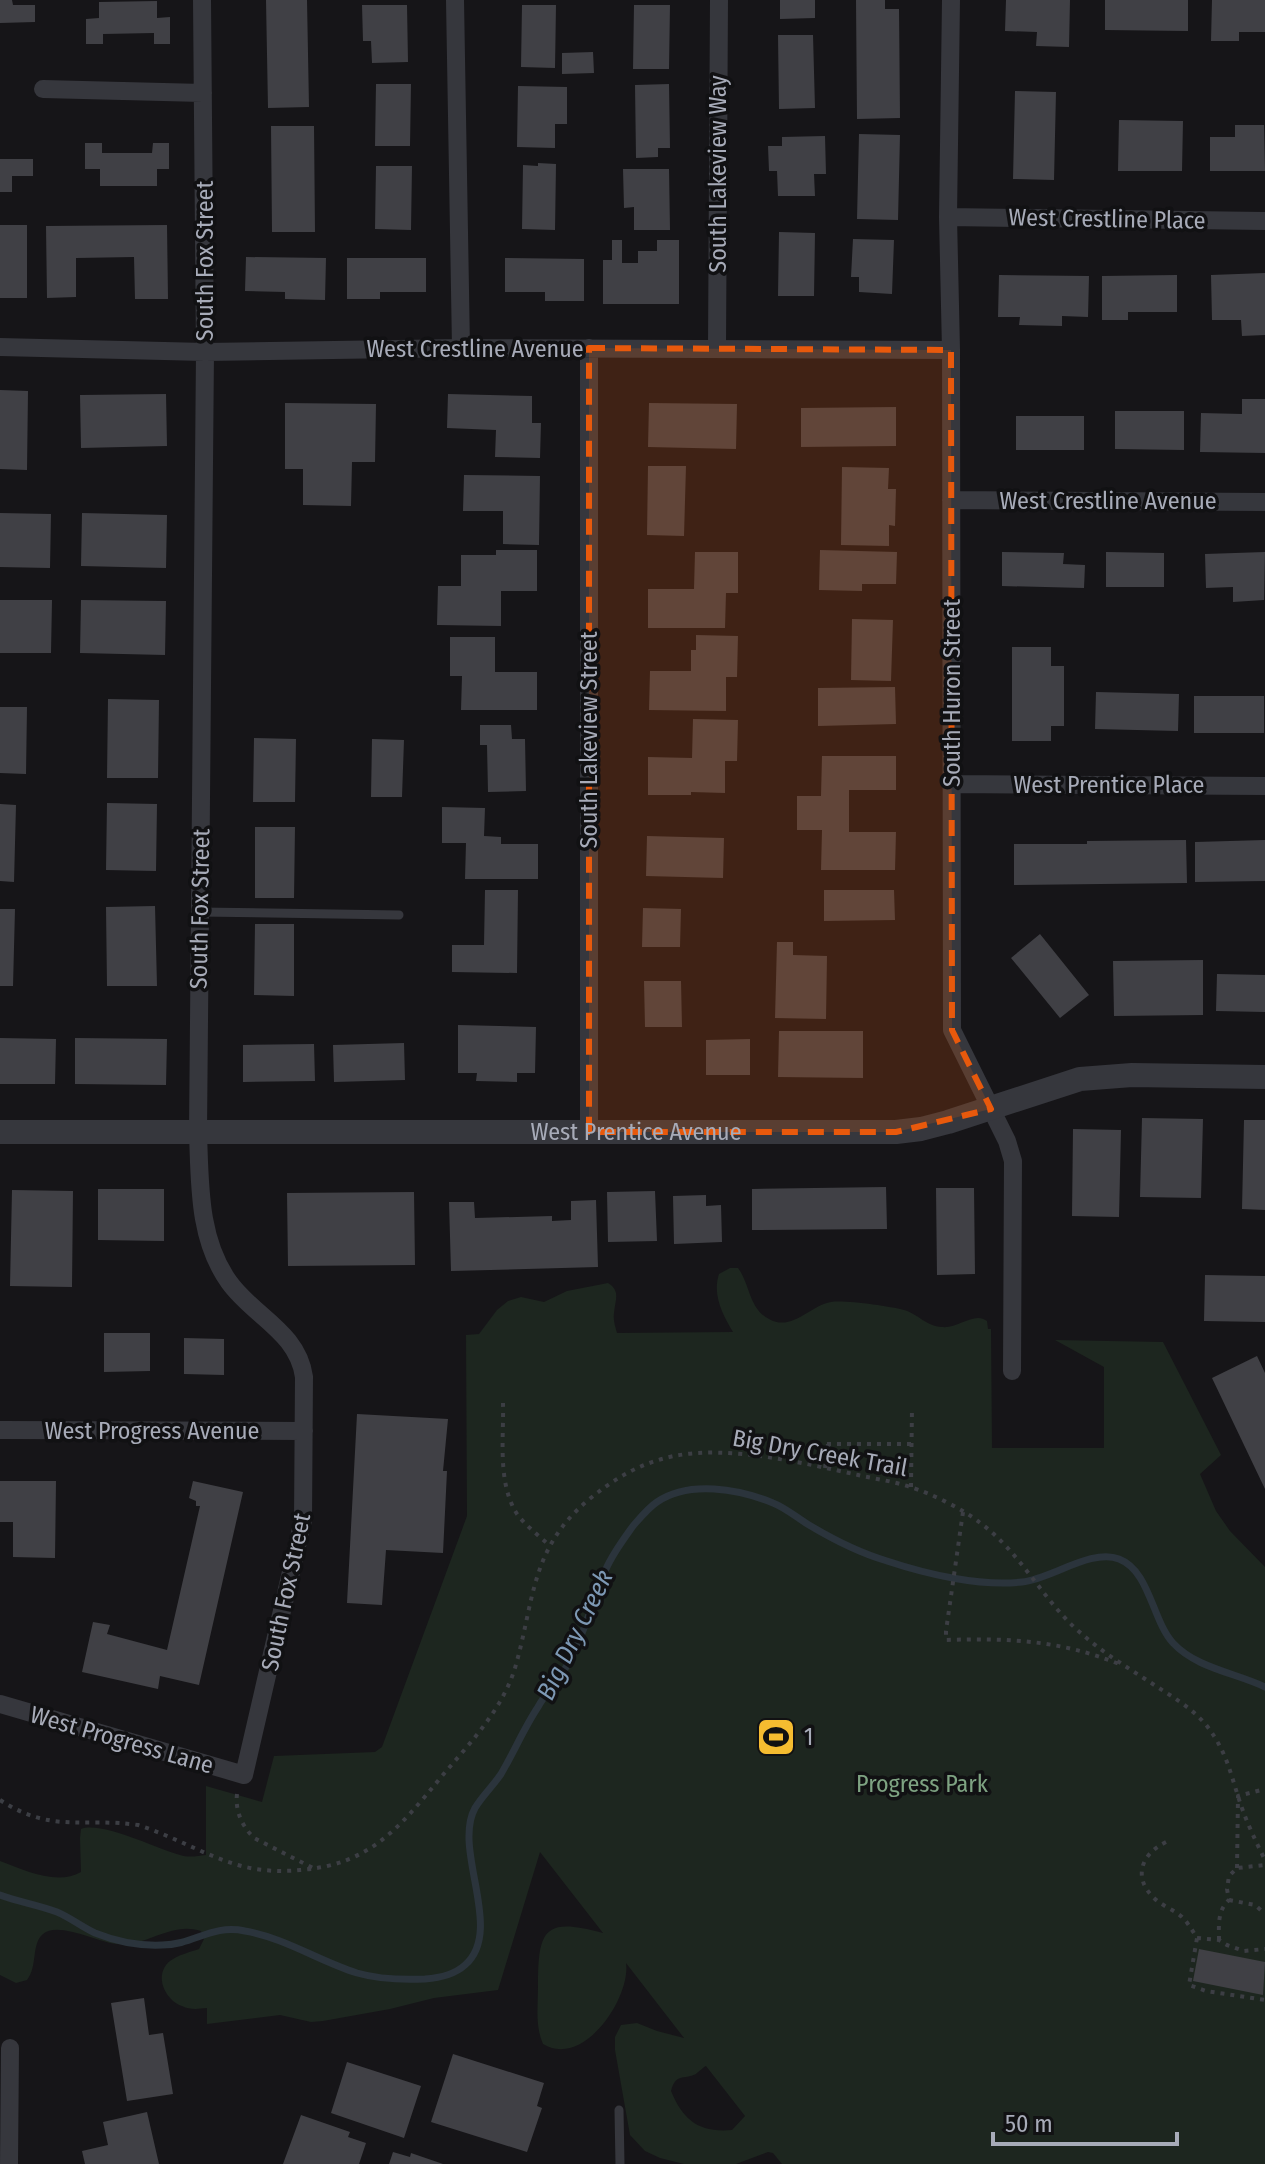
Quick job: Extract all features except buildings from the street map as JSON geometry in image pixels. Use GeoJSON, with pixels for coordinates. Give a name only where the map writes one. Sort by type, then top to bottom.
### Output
{"type":"FeatureCollection","features":[{"type":"Feature","properties":{"kind":"street","name":"South Fox Street"},"geometry":{"type":"LineString","coordinates":[[202,0],[205,352],[198,1133],[201,1202],[205,1227],[228,1281],[298,1353],[304,1377],[303,1520],[244,1775]]}},
{"type":"Feature","properties":{"kind":"street"},"geometry":{"type":"LineString","coordinates":[[455,0],[461,348]]}},
{"type":"Feature","properties":{"kind":"street","name":"South Lakeview Way"},"geometry":{"type":"LineString","coordinates":[[717,348],[719,0]]}},
{"type":"Feature","properties":{"kind":"street","name":"South Huron Street"},"geometry":{"type":"LineString","coordinates":[[951,0],[948,217],[952,1030],[1007,1141],[1014,1170],[1012,1371]]}},
{"type":"Feature","properties":{"kind":"street"},"geometry":{"type":"LineString","coordinates":[[43,89],[203,93]]}},
{"type":"Feature","properties":{"kind":"street","name":"West Crestline Place"},"geometry":{"type":"LineString","coordinates":[[948,217],[1265,221]]}},
{"type":"Feature","properties":{"kind":"street","name":"West Crestline Avenue"},"geometry":{"type":"LineString","coordinates":[[0,347],[205,352],[461,348],[951,350]]}},
{"type":"Feature","properties":{"kind":"street","name":"South Lakeview Street"},"geometry":{"type":"LineString","coordinates":[[589,348],[589,1132]]}},
{"type":"Feature","properties":{"kind":"street","name":"West Crestline Avenue"},"geometry":{"type":"LineString","coordinates":[[951,500],[1265,502]]}},
{"type":"Feature","properties":{"kind":"street","name":"West Prentice Place"},"geometry":{"type":"LineString","coordinates":[[952,784],[1265,786]]}},
{"type":"Feature","properties":{"kind":"street","name":"West Prentice Avenue"},"geometry":{"type":"LineString","coordinates":[[0,1132],[896,1132],[935,1126],[1069,1082],[1097,1077],[1265,1077]]}},
{"type":"Feature","properties":{"kind":"street","name":"West Progress Avenue"},"geometry":{"type":"LineString","coordinates":[[0,1430],[304,1431]]}},
{"type":"Feature","properties":{"kind":"street","name":"West Progress Lane"},"geometry":{"type":"LineString","coordinates":[[0,1704],[244,1775]]}},
{"type":"Feature","properties":{"kind":"street"},"geometry":{"type":"LineString","coordinates":[[9,2164],[10,2048]]}},
{"type":"Feature","properties":{"kind":"lane"},"geometry":{"type":"LineString","coordinates":[[200,912],[399,915]]}},
{"type":"Feature","properties":{"kind":"lane"},"geometry":{"type":"LineString","coordinates":[[619,2110],[620,2164]]}},
{"type":"Feature","properties":{"kind":"path"},"geometry":{"type":"LineString","coordinates":[[503,1403],[504,1466],[508,1493],[518,1514],[549,1545]]}},
{"type":"Feature","properties":{"kind":"path"},"geometry":{"type":"LineString","coordinates":[[911,1487],[912,1407]]}},
{"type":"Feature","properties":{"kind":"path"},"geometry":{"type":"LineString","coordinates":[[817,1444],[911,1444]]}},
{"type":"Feature","properties":{"kind":"path"},"geometry":{"type":"LineString","coordinates":[[825,1468],[828,1444]]}},
{"type":"Feature","properties":{"kind":"path","name":"Big Dry Creek Trail"},"geometry":{"type":"LineString","coordinates":[[0,1800],[17,1812],[54,1822],[138,1825],[241,1866],[288,1871],[315,1869],[356,1857],[395,1830],[489,1720],[510,1683],[539,1566],[549,1545],[567,1521],[596,1494],[628,1471],[676,1456],[726,1453],[825,1468],[911,1487],[963,1512],[991,1531],[1021,1561],[1046,1598],[1080,1634],[1186,1706],[1203,1721],[1231,1768],[1243,1813],[1265,1862]]}},
{"type":"Feature","properties":{"kind":"path"},"geometry":{"type":"LineString","coordinates":[[963,1512],[946,1640],[999,1638],[1053,1644],[1093,1654],[1128,1668]]}},
{"type":"Feature","properties":{"kind":"path"},"geometry":{"type":"LineString","coordinates":[[244,1775],[236,1801],[247,1831],[265,1845],[315,1869]]}},
{"type":"Feature","properties":{"kind":"path"},"geometry":{"type":"LineString","coordinates":[[1237,1868],[1238,1796],[1265,1789]]}},
{"type":"Feature","properties":{"kind":"path"},"geometry":{"type":"LineString","coordinates":[[1166,1842],[1151,1850],[1147,1856],[1143,1880],[1151,1895],[1184,1919],[1197,1938],[1189,1985],[1206,1991],[1265,2000]]}},
{"type":"Feature","properties":{"kind":"path"},"geometry":{"type":"LineString","coordinates":[[1229,1900],[1229,1876],[1237,1868],[1265,1862]]}},
{"type":"Feature","properties":{"kind":"path"},"geometry":{"type":"LineString","coordinates":[[1219,1940],[1219,1916],[1229,1900],[1255,1905],[1265,1914]]}},
{"type":"Feature","properties":{"kind":"path"},"geometry":{"type":"LineString","coordinates":[[1197,1938],[1219,1940],[1244,1951],[1265,1949]]}},
{"type":"Feature","properties":{"kind":"highlighted area"},"geometry":{"type":"Polygon","coordinates":[[[589,348],[951,350],[952,1030],[991,1109],[896,1132],[589,1132],[589,348]]]}},
{"type":"Feature","properties":{"kind":"green space","name":"Progress Park"},"geometry":{"type":"Polygon","coordinates":[[[730,1268],[738,1268],[757,1309],[777,1322],[793,1320],[831,1302],[904,1310],[942,1327],[977,1318],[987,1321],[988,1329],[991,1329],[992,1448],[1104,1448],[1104,1367],[1055,1340],[1163,1342],[1221,1455],[1200,1474],[1216,1511],[1230,1531],[1265,1567],[1265,2164],[782,2164],[773,2153],[768,2152],[736,2164],[684,2164],[660,2158],[645,2151],[630,2135],[615,2037],[621,2025],[637,2023],[684,2038],[626,1963],[621,1994],[602,2026],[574,2047],[559,2049],[543,2044],[537,2009],[538,1967],[543,1940],[548,1932],[557,1928],[583,1928],[603,1933],[540,1852],[498,1990],[434,1998],[323,2021],[311,2022],[280,2015],[207,2024],[207,2008],[191,2009],[176,2003],[163,1986],[162,1973],[170,1961],[199,1949],[204,1939],[201,1931],[190,1929],[179,1929],[127,1944],[68,1931],[50,1931],[39,1938],[27,1980],[16,1983],[0,1975],[0,1861],[40,1875],[72,1876],[81,1872],[81,1829],[90,1828],[115,1832],[183,1856],[206,1855],[206,1786],[262,1802],[274,1756],[375,1752],[382,1747],[467,1516],[466,1335],[479,1334],[508,1301],[521,1297],[544,1302],[567,1291],[608,1283],[616,1293],[614,1318],[617,1333],[733,1332],[718,1297],[719,1274],[730,1268]],[[706,2066],[696,2074],[678,2079],[673,2085],[671,2091],[681,2110],[701,2127],[732,2130],[745,2116],[706,2066]]]}},
{"type":"Feature","properties":{"kind":"waterway","name":"Big Dry Creek"},"geometry":{"type":"LineString","coordinates":[[0,1895],[57,1912],[95,1933],[128,1942],[173,1944],[222,1930],[245,1931],[373,1977],[425,1979],[456,1971],[476,1950],[480,1932],[480,1911],[469,1845],[475,1808],[501,1774],[533,1715],[570,1660],[606,1569],[618,1547],[650,1507],[684,1491],[714,1489],[760,1498],[857,1550],[902,1566],[954,1578],[989,1583],[1022,1582],[1084,1561],[1108,1557],[1119,1559],[1138,1574],[1166,1633],[1182,1651],[1205,1664],[1265,1687]]}},
{"type":"Feature","properties":{"kind":"place","name":"1"},"geometry":{"type":"Point","coordinates":[776,1737]}}]}
